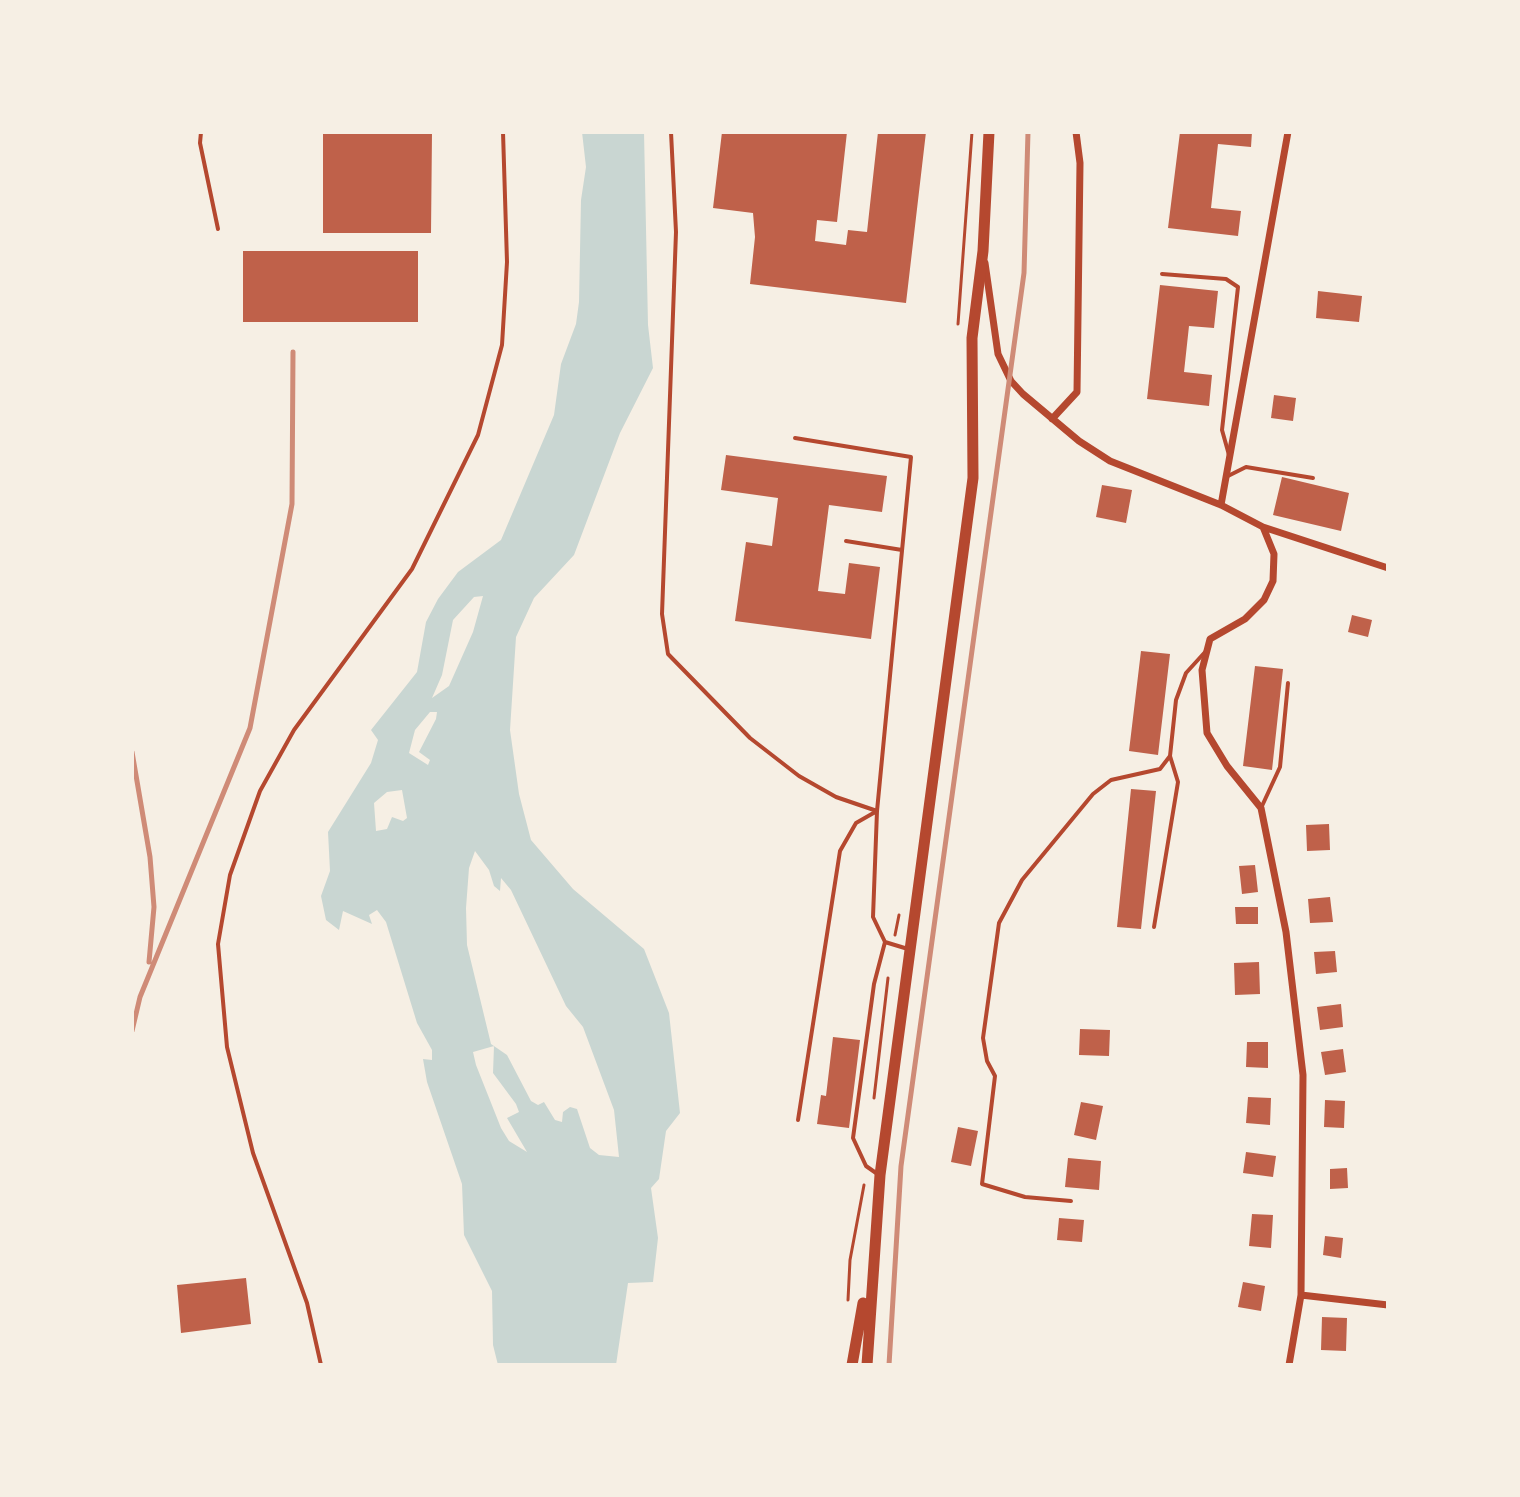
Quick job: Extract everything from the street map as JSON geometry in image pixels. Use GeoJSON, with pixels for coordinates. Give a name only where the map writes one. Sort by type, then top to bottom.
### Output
{"type":"FeatureCollection","features":[{"type":"Feature","properties":{"kind":"main road"},"geometry":{"type":"LineString","coordinates":[[867,1365],[871,1268],[880,1175],[973,478],[972,338],[983,251],[989,132]]}},
{"type":"Feature","properties":{"kind":"main road"},"geometry":{"type":"LineString","coordinates":[[852,1365],[871,1268]]}},
{"type":"Feature","properties":{"kind":"street"},"geometry":{"type":"LineString","coordinates":[[1052,419],[1077,392],[1080,163],[1076,132]]}},
{"type":"Feature","properties":{"kind":"street"},"geometry":{"type":"LineString","coordinates":[[1221,505],[1288,132]]}},
{"type":"Feature","properties":{"kind":"street"},"geometry":{"type":"LineString","coordinates":[[983,251],[998,354],[1011,381],[1052,419],[1110,461],[1221,505],[1263,527],[1388,568]]}},
{"type":"Feature","properties":{"kind":"street"},"geometry":{"type":"LineString","coordinates":[[1263,527],[1274,554],[1273,581],[1264,600],[1245,619],[1210,639],[1202,670],[1207,733],[1227,766],[1261,808],[1286,932],[1303,1075],[1301,1295],[1289,1365]]}},
{"type":"Feature","properties":{"kind":"street"},"geometry":{"type":"LineString","coordinates":[[1301,1295],[1388,1305]]}},
{"type":"Feature","properties":{"kind":"lane"},"geometry":{"type":"LineString","coordinates":[[201,132],[200,143],[218,229]]}},
{"type":"Feature","properties":{"kind":"lane"},"geometry":{"type":"LineString","coordinates":[[321,1365],[307,1303],[253,1153],[227,1047],[218,944],[230,875],[260,791],[294,730],[412,569],[478,435],[502,345],[507,262],[503,132]]}},
{"type":"Feature","properties":{"kind":"lane"},"geometry":{"type":"LineString","coordinates":[[671,132],[676,232],[662,614],[668,654],[750,738],[799,776],[836,797],[877,811]]}},
{"type":"Feature","properties":{"kind":"lane"},"geometry":{"type":"LineString","coordinates":[[1162,274],[1226,279],[1238,287],[1222,430],[1229,458]]}},
{"type":"Feature","properties":{"kind":"lane"},"geometry":{"type":"LineString","coordinates":[[795,438],[911,457],[877,811],[873,917],[885,942],[874,984],[853,1138],[866,1166],[880,1175]]}},
{"type":"Feature","properties":{"kind":"lane"},"geometry":{"type":"LineString","coordinates":[[1226,477],[1246,467],[1313,478]]}},
{"type":"Feature","properties":{"kind":"lane"},"geometry":{"type":"LineString","coordinates":[[846,541],[902,550]]}},
{"type":"Feature","properties":{"kind":"lane"},"geometry":{"type":"LineString","coordinates":[[1154,927],[1178,782],[1170,756],[1176,700],[1186,673],[1207,649]]}},
{"type":"Feature","properties":{"kind":"lane"},"geometry":{"type":"LineString","coordinates":[[1261,808],[1280,767],[1288,683]]}},
{"type":"Feature","properties":{"kind":"lane"},"geometry":{"type":"LineString","coordinates":[[1071,1201],[1025,1197],[982,1184],[995,1076],[987,1061],[983,1038],[999,923],[1022,880],[1093,794],[1111,780],[1160,769],[1170,756]]}},
{"type":"Feature","properties":{"kind":"lane"},"geometry":{"type":"LineString","coordinates":[[798,1120],[840,851],[856,823],[877,811]]}},
{"type":"Feature","properties":{"kind":"lane"},"geometry":{"type":"LineString","coordinates":[[885,942],[908,949]]}},
{"type":"Feature","properties":{"kind":"path"},"geometry":{"type":"LineString","coordinates":[[958,334],[972,132]]}},
{"type":"Feature","properties":{"kind":"path"},"geometry":{"type":"LineString","coordinates":[[894,945],[901,900]]}},
{"type":"Feature","properties":{"kind":"path"},"geometry":{"type":"LineString","coordinates":[[873,1110],[888,976]]}},
{"type":"Feature","properties":{"kind":"path"},"geometry":{"type":"LineString","coordinates":[[848,1305],[850,1260],[866,1166]]}},
{"type":"Feature","properties":{"kind":"shaded area"},"geometry":{"type":"Polygon","coordinates":[[[582,132],[644,132],[648,325],[653,368],[620,433],[574,555],[534,598],[516,637],[510,730],[519,794],[531,840],[573,889],[644,949],[669,1013],[680,1113],[666,1131],[659,1179],[651,1188],[658,1238],[653,1282],[628,1283],[616,1365],[498,1365],[493,1345],[492,1291],[464,1235],[462,1184],[427,1082],[423,1059],[432,1060],[432,1050],[417,1023],[386,922],[377,910],[369,915],[372,924],[343,911],[339,930],[326,920],[321,896],[330,871],[328,832],[371,763],[378,740],[371,730],[417,672],[426,622],[438,599],[458,572],[501,540],[554,415],[561,364],[576,324],[579,302],[581,200],[586,167],[582,132]],[[483,596],[474,597],[453,620],[442,675],[432,698],[449,686],[473,632],[483,596]],[[430,712],[415,730],[409,753],[428,765],[430,760],[419,752],[436,719],[437,712],[430,712]],[[402,790],[387,792],[374,803],[376,831],[387,829],[392,817],[403,821],[407,818],[402,790]],[[475,851],[469,868],[467,945],[491,1044],[507,1055],[531,1101],[538,1105],[544,1102],[555,1120],[562,1122],[563,1112],[570,1107],[577,1109],[590,1148],[599,1155],[619,1157],[614,1110],[583,1027],[566,1006],[511,890],[501,878],[500,891],[494,886],[489,870],[475,851]],[[494,1046],[473,1052],[501,1128],[509,1141],[527,1152],[507,1118],[519,1112],[516,1104],[493,1073],[494,1046]]]}},
{"type":"Feature","properties":{"kind":"building"},"geometry":{"type":"Polygon","coordinates":[[[323,132],[432,132],[431,233],[323,233],[323,132]]]}},
{"type":"Feature","properties":{"kind":"building"},"geometry":{"type":"Polygon","coordinates":[[[722,132],[847,132],[837,222],[817,220],[815,241],[846,245],[848,230],[867,232],[878,132],[926,132],[906,303],[750,284],[755,237],[753,213],[713,208],[722,132]]]}},
{"type":"Feature","properties":{"kind":"building"},"geometry":{"type":"Polygon","coordinates":[[[1180,132],[1252,132],[1251,147],[1218,144],[1211,208],[1241,211],[1238,236],[1168,228],[1180,132]]]}},
{"type":"Feature","properties":{"kind":"building"},"geometry":{"type":"Polygon","coordinates":[[[243,251],[418,251],[418,322],[243,322],[243,251]]]}},
{"type":"Feature","properties":{"kind":"building"},"geometry":{"type":"Polygon","coordinates":[[[1160,285],[1218,291],[1214,328],[1189,326],[1184,372],[1212,375],[1209,406],[1147,399],[1160,285]]]}},
{"type":"Feature","properties":{"kind":"building"},"geometry":{"type":"Polygon","coordinates":[[[1318,291],[1362,296],[1359,322],[1316,318],[1318,291]]]}},
{"type":"Feature","properties":{"kind":"building"},"geometry":{"type":"Polygon","coordinates":[[[1274,395],[1296,398],[1293,421],[1271,418],[1274,395]]]}},
{"type":"Feature","properties":{"kind":"building"},"geometry":{"type":"Polygon","coordinates":[[[726,455],[887,476],[882,512],[829,505],[818,591],[845,594],[849,563],[880,567],[871,639],[735,621],[746,542],[772,546],[778,498],[721,490],[726,455]]]}},
{"type":"Feature","properties":{"kind":"building"},"geometry":{"type":"Polygon","coordinates":[[[1282,477],[1349,493],[1341,531],[1273,515],[1282,477]]]}},
{"type":"Feature","properties":{"kind":"building"},"geometry":{"type":"Polygon","coordinates":[[[1102,485],[1132,490],[1126,523],[1096,517],[1102,485]]]}},
{"type":"Feature","properties":{"kind":"building"},"geometry":{"type":"Polygon","coordinates":[[[1352,615],[1372,620],[1368,637],[1348,632],[1352,615]]]}},
{"type":"Feature","properties":{"kind":"building"},"geometry":{"type":"Polygon","coordinates":[[[1141,651],[1170,654],[1158,755],[1129,751],[1141,651]]]}},
{"type":"Feature","properties":{"kind":"building"},"geometry":{"type":"Polygon","coordinates":[[[1255,666],[1283,669],[1272,770],[1243,766],[1255,666]]]}},
{"type":"Feature","properties":{"kind":"building"},"geometry":{"type":"Polygon","coordinates":[[[1131,789],[1156,791],[1141,929],[1117,927],[1131,789]]]}},
{"type":"Feature","properties":{"kind":"building"},"geometry":{"type":"Polygon","coordinates":[[[1329,824],[1330,850],[1307,851],[1306,825],[1329,824]]]}},
{"type":"Feature","properties":{"kind":"building"},"geometry":{"type":"Polygon","coordinates":[[[1255,865],[1258,892],[1242,894],[1239,866],[1255,865]]]}},
{"type":"Feature","properties":{"kind":"building"},"geometry":{"type":"Polygon","coordinates":[[[1330,897],[1333,922],[1310,923],[1308,899],[1330,897]]]}},
{"type":"Feature","properties":{"kind":"building"},"geometry":{"type":"Polygon","coordinates":[[[1235,907],[1258,907],[1258,924],[1236,924],[1235,907]]]}},
{"type":"Feature","properties":{"kind":"building"},"geometry":{"type":"Polygon","coordinates":[[[1335,951],[1337,972],[1316,974],[1314,952],[1335,951]]]}},
{"type":"Feature","properties":{"kind":"building"},"geometry":{"type":"Polygon","coordinates":[[[1259,962],[1260,994],[1235,995],[1234,963],[1259,962]]]}},
{"type":"Feature","properties":{"kind":"building"},"geometry":{"type":"Polygon","coordinates":[[[1341,1004],[1343,1027],[1320,1030],[1317,1007],[1341,1004]]]}},
{"type":"Feature","properties":{"kind":"building"},"geometry":{"type":"Polygon","coordinates":[[[1080,1029],[1110,1030],[1109,1056],[1079,1055],[1080,1029]]]}},
{"type":"Feature","properties":{"kind":"building"},"geometry":{"type":"Polygon","coordinates":[[[833,1037],[860,1040],[849,1128],[817,1124],[821,1095],[826,1096],[833,1037]]]}},
{"type":"Feature","properties":{"kind":"building"},"geometry":{"type":"Polygon","coordinates":[[[1247,1042],[1268,1042],[1268,1068],[1246,1067],[1247,1042]]]}},
{"type":"Feature","properties":{"kind":"building"},"geometry":{"type":"Polygon","coordinates":[[[1343,1049],[1346,1072],[1325,1075],[1321,1052],[1343,1049]]]}},
{"type":"Feature","properties":{"kind":"building"},"geometry":{"type":"Polygon","coordinates":[[[1248,1097],[1271,1098],[1270,1125],[1246,1123],[1248,1097]]]}},
{"type":"Feature","properties":{"kind":"building"},"geometry":{"type":"Polygon","coordinates":[[[1325,1100],[1345,1101],[1344,1128],[1324,1127],[1325,1100]]]}},
{"type":"Feature","properties":{"kind":"building"},"geometry":{"type":"Polygon","coordinates":[[[1081,1102],[1103,1106],[1096,1140],[1074,1135],[1081,1102]]]}},
{"type":"Feature","properties":{"kind":"building"},"geometry":{"type":"Polygon","coordinates":[[[958,1127],[978,1131],[971,1166],[951,1162],[958,1127]]]}},
{"type":"Feature","properties":{"kind":"building"},"geometry":{"type":"Polygon","coordinates":[[[1246,1152],[1276,1156],[1273,1177],[1243,1173],[1246,1152]]]}},
{"type":"Feature","properties":{"kind":"building"},"geometry":{"type":"Polygon","coordinates":[[[1068,1158],[1101,1161],[1099,1190],[1065,1187],[1068,1158]]]}},
{"type":"Feature","properties":{"kind":"building"},"geometry":{"type":"Polygon","coordinates":[[[1347,1168],[1348,1188],[1330,1189],[1330,1169],[1347,1168]]]}},
{"type":"Feature","properties":{"kind":"building"},"geometry":{"type":"Polygon","coordinates":[[[1252,1214],[1273,1215],[1271,1248],[1249,1246],[1252,1214]]]}},
{"type":"Feature","properties":{"kind":"building"},"geometry":{"type":"Polygon","coordinates":[[[1059,1218],[1084,1220],[1082,1242],[1057,1240],[1059,1218]]]}},
{"type":"Feature","properties":{"kind":"building"},"geometry":{"type":"Polygon","coordinates":[[[1325,1236],[1343,1238],[1341,1258],[1323,1255],[1325,1236]]]}},
{"type":"Feature","properties":{"kind":"building"},"geometry":{"type":"Polygon","coordinates":[[[246,1278],[251,1324],[181,1333],[177,1285],[246,1278]]]}},
{"type":"Feature","properties":{"kind":"building"},"geometry":{"type":"Polygon","coordinates":[[[1243,1282],[1265,1286],[1261,1311],[1238,1307],[1243,1282]]]}},
{"type":"Feature","properties":{"kind":"building"},"geometry":{"type":"Polygon","coordinates":[[[1322,1317],[1347,1318],[1346,1351],[1321,1350],[1322,1317]]]}},
{"type":"Feature","properties":{"kind":"railway"},"geometry":{"type":"LineString","coordinates":[[889,1365],[901,1166],[1024,273],[1028,132]]}},
{"type":"Feature","properties":{"kind":"railway"},"geometry":{"type":"LineString","coordinates":[[132,1031],[140,997],[250,728],[292,504],[293,352]]}},
{"type":"Feature","properties":{"kind":"railway"},"geometry":{"type":"LineString","coordinates":[[132,752],[150,857],[154,907],[149,962]]}}]}
